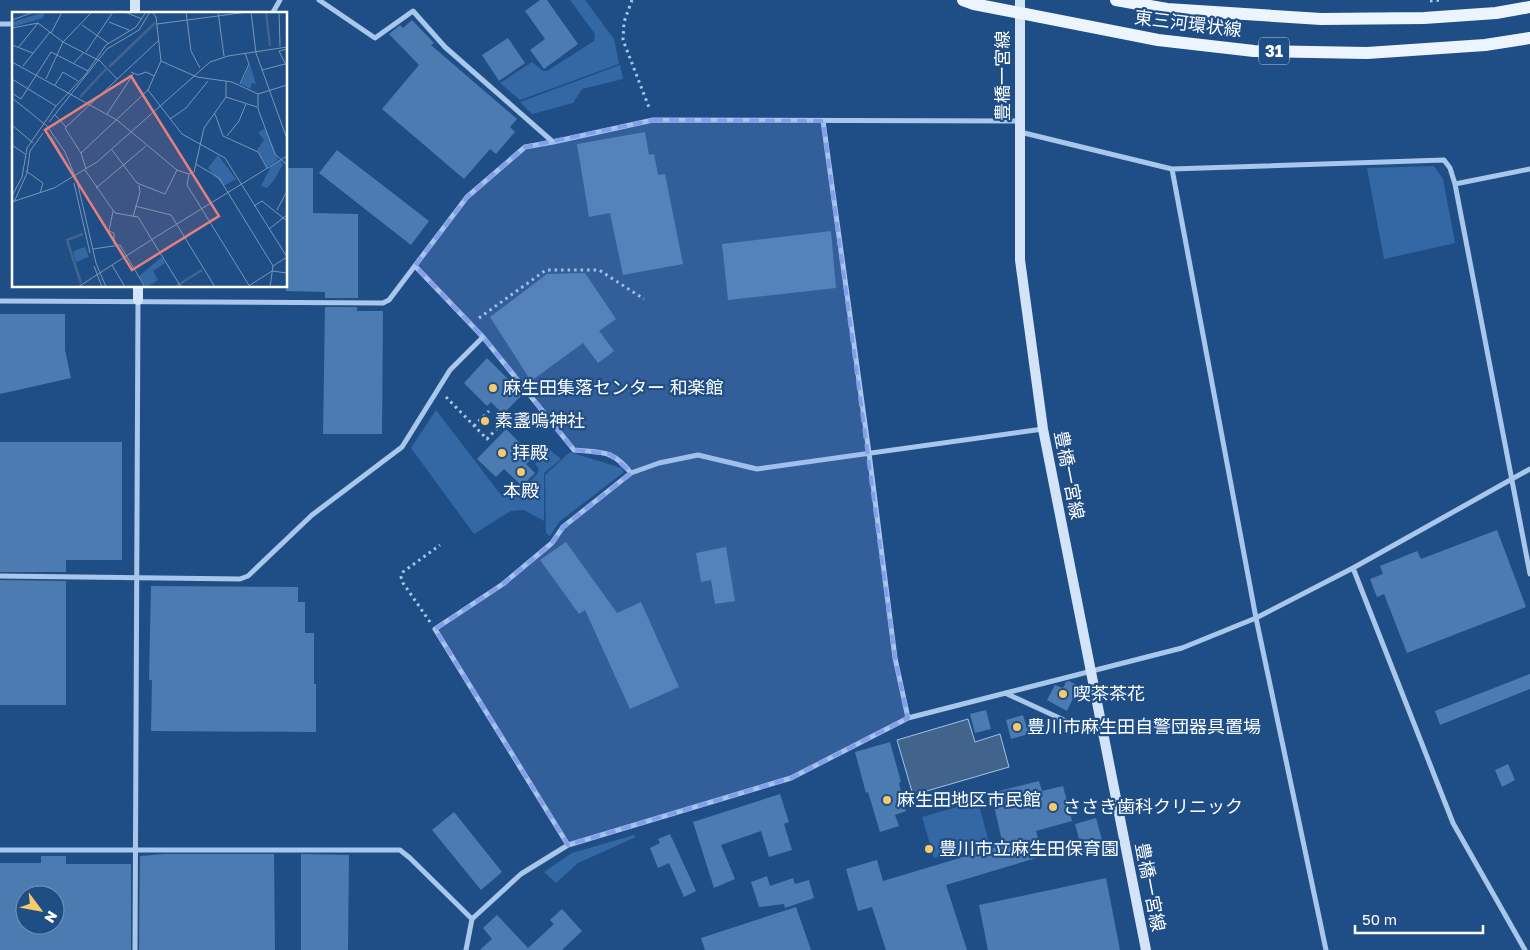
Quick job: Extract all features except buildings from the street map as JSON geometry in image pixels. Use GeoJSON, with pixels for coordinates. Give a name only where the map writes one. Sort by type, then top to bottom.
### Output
{"type":"FeatureCollection","features":[{"type":"Feature","properties":{"kind":"main road","name":"東三河環状線"},"geometry":{"type":"LineString","coordinates":[[963,0],[974,4],[1020,6],[1158,40],[1254,50],[1367,53],[1485,45],[1530,38]]}},
{"type":"Feature","properties":{"kind":"main road","name":"東三河環状線"},"geometry":{"type":"LineString","coordinates":[[1116,0],[1167,9],[1321,19],[1424,18],[1530,7]]}},
{"type":"Feature","properties":{"kind":"main road","name":"豊橋一宮線"},"geometry":{"type":"LineString","coordinates":[[1020,6],[1020,260],[1043,430],[1146,950]]}},
{"type":"Feature","properties":{"kind":"main road"},"geometry":{"type":"LineString","coordinates":[[138,288],[138,300]]}},
{"type":"Feature","properties":{"kind":"street"},"geometry":{"type":"LineString","coordinates":[[273,12],[280,0]]}},
{"type":"Feature","properties":{"kind":"street"},"geometry":{"type":"LineString","coordinates":[[320,0],[375,38],[413,11],[445,47],[553,142]]}},
{"type":"Feature","properties":{"kind":"street"},"geometry":{"type":"LineString","coordinates":[[0,301],[138,300],[383,303],[389,300],[467,197],[525,147],[653,120],[1019,120]]}},
{"type":"Feature","properties":{"kind":"street"},"geometry":{"type":"LineString","coordinates":[[823,121],[896,658],[908,718]]}},
{"type":"Feature","properties":{"kind":"street"},"geometry":{"type":"LineString","coordinates":[[1019,132],[1172,169],[1444,160],[1450,168],[1455,184],[1530,574]]}},
{"type":"Feature","properties":{"kind":"street"},"geometry":{"type":"LineString","coordinates":[[1172,169],[1256,618],[1326,950]]}},
{"type":"Feature","properties":{"kind":"street"},"geometry":{"type":"LineString","coordinates":[[1455,184],[1530,169]]}},
{"type":"Feature","properties":{"kind":"street"},"geometry":{"type":"LineString","coordinates":[[414,266],[483,337],[574,450],[610,454],[623,462],[632,473]]}},
{"type":"Feature","properties":{"kind":"street"},"geometry":{"type":"LineString","coordinates":[[135,950],[138,300]]}},
{"type":"Feature","properties":{"kind":"street"},"geometry":{"type":"LineString","coordinates":[[0,576],[240,579],[248,576],[312,515],[402,447],[450,370],[483,337]]}},
{"type":"Feature","properties":{"kind":"street"},"geometry":{"type":"LineString","coordinates":[[568,845],[435,629],[503,584],[552,543],[563,527],[632,473],[658,463],[698,455],[757,469],[1043,430]]}},
{"type":"Feature","properties":{"kind":"street"},"geometry":{"type":"LineString","coordinates":[[466,950],[472,919],[522,874],[568,845],[791,778],[908,718],[1182,648],[1256,618],[1353,568],[1530,469]]}},
{"type":"Feature","properties":{"kind":"street"},"geometry":{"type":"LineString","coordinates":[[1353,568],[1452,823],[1525,950]]}},
{"type":"Feature","properties":{"kind":"street"},"geometry":{"type":"LineString","coordinates":[[1004,693],[1079,727],[1102,727]]}},
{"type":"Feature","properties":{"kind":"street"},"geometry":{"type":"LineString","coordinates":[[0,850],[400,850],[472,919]]}},
{"type":"Feature","properties":{"kind":"path"},"geometry":{"type":"LineString","coordinates":[[632,0],[624,22],[623,40],[653,120]]}},
{"type":"Feature","properties":{"kind":"path"},"geometry":{"type":"LineString","coordinates":[[471,324],[546,270],[599,270],[644,299]]}},
{"type":"Feature","properties":{"kind":"path"},"geometry":{"type":"LineString","coordinates":[[442,393],[486,439],[505,420]]}},
{"type":"Feature","properties":{"kind":"path"},"geometry":{"type":"LineString","coordinates":[[474,426],[489,410]]}},
{"type":"Feature","properties":{"kind":"path"},"geometry":{"type":"LineString","coordinates":[[435,629],[403,583],[401,577],[403,572],[440,545]]}},
{"type":"Feature","properties":{"kind":"highlighted area"},"geometry":{"type":"Polygon","coordinates":[[[653,120],[823,121],[895,658],[908,718],[791,778],[568,845],[435,629],[503,584],[552,543],[563,527],[631,473],[610,454],[574,450],[483,337],[415,266],[467,197],[525,147],[653,120]]]}},
{"type":"Feature","properties":{"kind":"shaded area"},"geometry":{"type":"Polygon","coordinates":[[[570,0],[585,0],[614,39],[619,64],[520,100],[500,83],[532,62],[543,71],[547,71],[594,41],[595,34],[570,0]]]}},
{"type":"Feature","properties":{"kind":"shaded area"},"geometry":{"type":"Polygon","coordinates":[[[620,65],[623,79],[582,89],[573,103],[532,114],[520,102],[620,65]]]}},
{"type":"Feature","properties":{"kind":"shaded area"},"geometry":{"type":"Polygon","coordinates":[[[1434,166],[1443,179],[1455,243],[1384,259],[1367,168],[1434,166]]]}},
{"type":"Feature","properties":{"kind":"shaded area"},"geometry":{"type":"Polygon","coordinates":[[[436,410],[501,495],[516,484],[521,488],[525,487],[537,474],[539,469],[535,464],[549,449],[561,459],[544,473],[544,521],[524,510],[511,511],[474,534],[411,448],[436,410]]]}},
{"type":"Feature","properties":{"kind":"shaded area"},"geometry":{"type":"Polygon","coordinates":[[[570,452],[621,468],[624,472],[559,522],[550,536],[546,533],[545,475],[570,452]]]}},
{"type":"Feature","properties":{"kind":"shaded area"},"geometry":{"type":"Polygon","coordinates":[[[968,719],[975,742],[1000,734],[1009,767],[913,795],[897,740],[968,719]]]}},
{"type":"Feature","properties":{"kind":"shaded area"},"geometry":{"type":"Polygon","coordinates":[[[978,801],[989,843],[934,858],[922,817],[978,801]]]}},
{"type":"Feature","properties":{"kind":"shaded area"},"geometry":{"type":"Polygon","coordinates":[[[634,835],[636,837],[578,863],[556,883],[544,872],[572,853],[634,835]]]}},
{"type":"Feature","properties":{"kind":"place","name":"麻生田集落センター 和楽館"},"geometry":{"type":"Point","coordinates":[493,388]}},
{"type":"Feature","properties":{"kind":"place","name":"素盞嗚神社"},"geometry":{"type":"Point","coordinates":[485,421]}},
{"type":"Feature","properties":{"kind":"place","name":"拝殿"},"geometry":{"type":"Point","coordinates":[502,453]}},
{"type":"Feature","properties":{"kind":"place","name":"本殿"},"geometry":{"type":"Point","coordinates":[521,472]}},
{"type":"Feature","properties":{"kind":"place","name":"喫茶茶花"},"geometry":{"type":"Point","coordinates":[1063,694]}},
{"type":"Feature","properties":{"kind":"place","name":"豊川市麻生田自警団器具置場"},"geometry":{"type":"Point","coordinates":[1017,727]}},
{"type":"Feature","properties":{"kind":"place","name":"麻生田地区市民館"},"geometry":{"type":"Point","coordinates":[887,800]}},
{"type":"Feature","properties":{"kind":"place","name":"ささき歯科クリニック"},"geometry":{"type":"Point","coordinates":[1053,807]}},
{"type":"Feature","properties":{"kind":"place","name":"豊川市立麻生田保育園"},"geometry":{"type":"Point","coordinates":[929,849]}}]}
